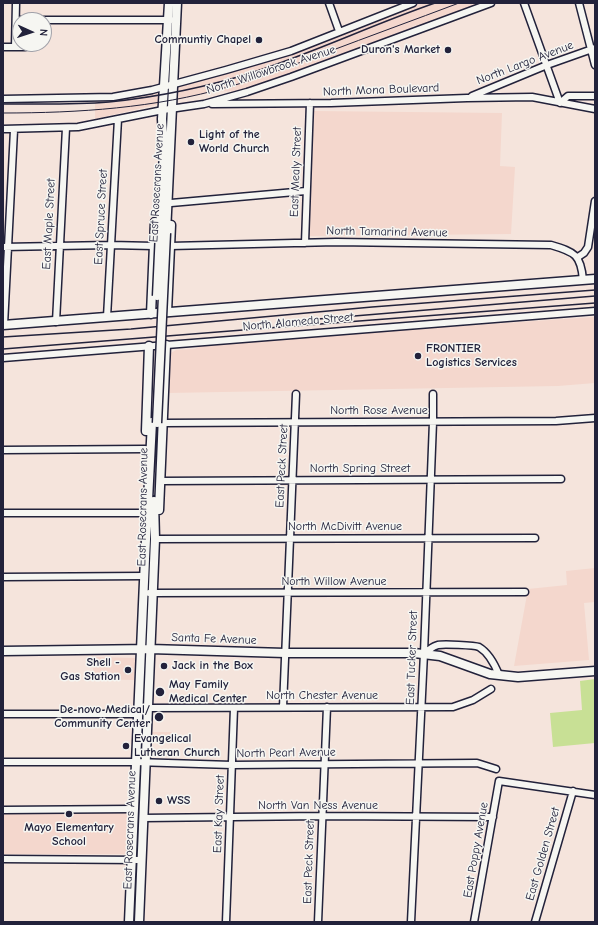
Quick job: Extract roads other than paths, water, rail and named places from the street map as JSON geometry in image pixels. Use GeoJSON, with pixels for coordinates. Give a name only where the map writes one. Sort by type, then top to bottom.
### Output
{"type":"FeatureCollection","features":[{"type":"Feature","properties":{"kind":"main road"},"geometry":{"type":"LineString","coordinates":[[169,3],[172,20]]}},
{"type":"Feature","properties":{"kind":"main road"},"geometry":{"type":"LineString","coordinates":[[172,20],[178,3]]}},
{"type":"Feature","properties":{"kind":"main road","name":"East Rosecrans Avenue"},"geometry":{"type":"LineString","coordinates":[[163,232],[172,112],[172,20]]}},
{"type":"Feature","properties":{"kind":"main road","name":"East Rosecrans Avenue"},"geometry":{"type":"LineString","coordinates":[[138,922],[155,539],[154,510],[163,232],[164,151],[162,119],[172,20]]}},
{"type":"Feature","properties":{"kind":"main road"},"geometry":{"type":"LineString","coordinates":[[167,312],[174,142],[172,112]]}},
{"type":"Feature","properties":{"kind":"main road"},"geometry":{"type":"LineString","coordinates":[[151,314],[159,147],[162,119]]}},
{"type":"Feature","properties":{"kind":"main road","name":"North Alameda Street"},"geometry":{"type":"LineString","coordinates":[[3,325],[595,279]]}},
{"type":"Feature","properties":{"kind":"main road"},"geometry":{"type":"LineString","coordinates":[[155,539],[158,523],[160,481],[157,423],[166,345]]}},
{"type":"Feature","properties":{"kind":"main road"},"geometry":{"type":"LineString","coordinates":[[145,559],[143,544],[143,513],[149,346]]}},
{"type":"Feature","properties":{"kind":"main road","name":"East Rosecrans Avenue"},"geometry":{"type":"LineString","coordinates":[[129,922],[143,593],[157,423]]}},
{"type":"Feature","properties":{"kind":"main road","name":"Santa Fe Avenue"},"geometry":{"type":"LineString","coordinates":[[3,650],[150,649],[285,653],[424,653],[440,656],[481,671],[518,677],[595,670]]}},
{"type":"Feature","properties":{"kind":"street"},"geometry":{"type":"LineString","coordinates":[[329,3],[339,31]]}},
{"type":"Feature","properties":{"kind":"street","name":"North Willowbrook Avenue"},"geometry":{"type":"LineString","coordinates":[[3,98],[113,97],[173,88],[291,50],[413,3]]}},
{"type":"Feature","properties":{"kind":"street","name":"North Willowbrook Avenue"},"geometry":{"type":"LineString","coordinates":[[3,129],[66,128],[91,125],[163,110],[172,112],[204,104],[247,92],[291,77],[491,3]]}},
{"type":"Feature","properties":{"kind":"street"},"geometry":{"type":"LineString","coordinates":[[524,3],[560,103],[568,96],[595,96]]}},
{"type":"Feature","properties":{"kind":"street"},"geometry":{"type":"LineString","coordinates":[[579,3],[593,49],[595,65]]}},
{"type":"Feature","properties":{"kind":"street"},"geometry":{"type":"LineString","coordinates":[[52,20],[172,20]]}},
{"type":"Feature","properties":{"kind":"street","name":"North Largo Avenue"},"geometry":{"type":"LineString","coordinates":[[467,98],[547,65],[593,49]]}},
{"type":"Feature","properties":{"kind":"street","name":"North Mona Boulevard"},"geometry":{"type":"LineString","coordinates":[[204,104],[532,98],[595,109]]}},
{"type":"Feature","properties":{"kind":"street","name":"East Mealy Street"},"geometry":{"type":"LineString","coordinates":[[304,242],[310,103]]}},
{"type":"Feature","properties":{"kind":"street"},"geometry":{"type":"LineString","coordinates":[[587,108],[595,114]]}},
{"type":"Feature","properties":{"kind":"street","name":"East Spruce Street"},"geometry":{"type":"LineString","coordinates":[[107,317],[118,119]]}},
{"type":"Feature","properties":{"kind":"street","name":"East Maple Street"},"geometry":{"type":"LineString","coordinates":[[56,322],[66,128]]}},
{"type":"Feature","properties":{"kind":"street"},"geometry":{"type":"LineString","coordinates":[[3,325],[5,247],[14,130]]}},
{"type":"Feature","properties":{"kind":"street"},"geometry":{"type":"LineString","coordinates":[[171,203],[306,191]]}},
{"type":"Feature","properties":{"kind":"street"},"geometry":{"type":"LineString","coordinates":[[583,280],[581,262],[578,257],[584,253],[588,247],[595,201]]}},
{"type":"Feature","properties":{"kind":"street","name":"North Tamarind Avenue"},"geometry":{"type":"LineString","coordinates":[[170,246],[304,242],[540,244],[561,248],[578,257]]}},
{"type":"Feature","properties":{"kind":"street"},"geometry":{"type":"LineString","coordinates":[[5,247],[110,245],[154,246]]}},
{"type":"Feature","properties":{"kind":"street","name":"North Alameda Street"},"geometry":{"type":"LineString","coordinates":[[3,358],[595,311]]}},
{"type":"Feature","properties":{"kind":"street","name":"East Peck Street"},"geometry":{"type":"LineString","coordinates":[[283,707],[296,394]]}},
{"type":"Feature","properties":{"kind":"street","name":"East Tucker Street"},"geometry":{"type":"LineString","coordinates":[[411,922],[429,538],[433,394]]}},
{"type":"Feature","properties":{"kind":"street","name":"North Rose Avenue"},"geometry":{"type":"LineString","coordinates":[[157,423],[433,422],[595,418]]}},
{"type":"Feature","properties":{"kind":"street"},"geometry":{"type":"LineString","coordinates":[[3,450],[145,449]]}},
{"type":"Feature","properties":{"kind":"street","name":"North Spring Street"},"geometry":{"type":"LineString","coordinates":[[160,481],[561,479]]}},
{"type":"Feature","properties":{"kind":"street"},"geometry":{"type":"LineString","coordinates":[[3,513],[143,513]]}},
{"type":"Feature","properties":{"kind":"street","name":"North McDivitt Avenue"},"geometry":{"type":"LineString","coordinates":[[155,539],[535,538]]}},
{"type":"Feature","properties":{"kind":"street"},"geometry":{"type":"LineString","coordinates":[[3,577],[144,576]]}},
{"type":"Feature","properties":{"kind":"street","name":"North Willow Avenue"},"geometry":{"type":"LineString","coordinates":[[143,593],[525,592]]}},
{"type":"Feature","properties":{"kind":"street"},"geometry":{"type":"LineString","coordinates":[[424,653],[437,645],[479,647],[494,663],[499,675]]}},
{"type":"Feature","properties":{"kind":"street","name":"North Chester Avenue"},"geometry":{"type":"LineString","coordinates":[[148,708],[453,707],[463,705],[491,689]]}},
{"type":"Feature","properties":{"kind":"street","name":"East Peck Street"},"geometry":{"type":"LineString","coordinates":[[318,922],[327,707]]}},
{"type":"Feature","properties":{"kind":"street","name":"East Kay Street"},"geometry":{"type":"LineString","coordinates":[[226,922],[234,708]]}},
{"type":"Feature","properties":{"kind":"street"},"geometry":{"type":"LineString","coordinates":[[3,714],[138,714]]}},
{"type":"Feature","properties":{"kind":"street","name":"North Pearl Avenue"},"geometry":{"type":"LineString","coordinates":[[3,762],[135,762],[232,765],[325,763],[477,763],[496,769]]}},
{"type":"Feature","properties":{"kind":"street","name":"East Poppy Avenue"},"geometry":{"type":"LineString","coordinates":[[474,922],[499,781],[573,792]]}},
{"type":"Feature","properties":{"kind":"street"},"geometry":{"type":"LineString","coordinates":[[573,792],[595,795]]}},
{"type":"Feature","properties":{"kind":"street","name":"East Golden Street"},"geometry":{"type":"LineString","coordinates":[[535,922],[573,792]]}},
{"type":"Feature","properties":{"kind":"street"},"geometry":{"type":"LineString","coordinates":[[3,810],[133,809]]}},
{"type":"Feature","properties":{"kind":"street","name":"North Van Ness Avenue"},"geometry":{"type":"LineString","coordinates":[[143,818],[322,816],[493,817]]}},
{"type":"Feature","properties":{"kind":"street"},"geometry":{"type":"LineString","coordinates":[[3,859],[141,860]]}},
{"type":"Feature","properties":{"kind":"tram line"},"geometry":{"type":"LineString","coordinates":[[3,113],[60,112],[117,108],[173,100],[200,94],[265,75],[459,3]]}},
{"type":"Feature","properties":{"kind":"railway"},"geometry":{"type":"LineString","coordinates":[[3,104],[69,104],[109,102],[200,87],[277,64],[435,3]]}},
{"type":"Feature","properties":{"kind":"railway"},"geometry":{"type":"LineString","coordinates":[[3,337],[131,329],[372,307],[595,290]]}},
{"type":"Feature","properties":{"kind":"railway"},"geometry":{"type":"LineString","coordinates":[[306,320],[595,296]]}},
{"type":"Feature","properties":{"kind":"railway"},"geometry":{"type":"LineString","coordinates":[[3,349],[595,303]]}},
{"type":"Feature","properties":{"kind":"place","name":"Communtiy Chapel"},"geometry":{"type":"Point","coordinates":[259,40]}},
{"type":"Feature","properties":{"kind":"place","name":"Duron's Market"},"geometry":{"type":"Point","coordinates":[448,50]}},
{"type":"Feature","properties":{"kind":"place","name":"Light of the World Church"},"geometry":{"type":"Point","coordinates":[191,142]}},
{"type":"Feature","properties":{"kind":"place","name":"FRONTIER Logistics Services"},"geometry":{"type":"Point","coordinates":[418,356]}},
{"type":"Feature","properties":{"kind":"place","name":"Jack in the Box"},"geometry":{"type":"Point","coordinates":[164,666]}},
{"type":"Feature","properties":{"kind":"place","name":"Shell - Gas Station"},"geometry":{"type":"Point","coordinates":[128,670]}},
{"type":"Feature","properties":{"kind":"place","name":"May Family Medical Center"},"geometry":{"type":"Point","coordinates":[160,692]}},
{"type":"Feature","properties":{"kind":"place","name":"De novo Medical/ Community Center"},"geometry":{"type":"Point","coordinates":[159,717]}},
{"type":"Feature","properties":{"kind":"place","name":"Evangelical Lutheran Church"},"geometry":{"type":"Point","coordinates":[126,746]}},
{"type":"Feature","properties":{"kind":"place","name":"WSS"},"geometry":{"type":"Point","coordinates":[159,801]}},
{"type":"Feature","properties":{"kind":"place","name":"Mayo Elementary School"},"geometry":{"type":"Point","coordinates":[69,814]}}]}
